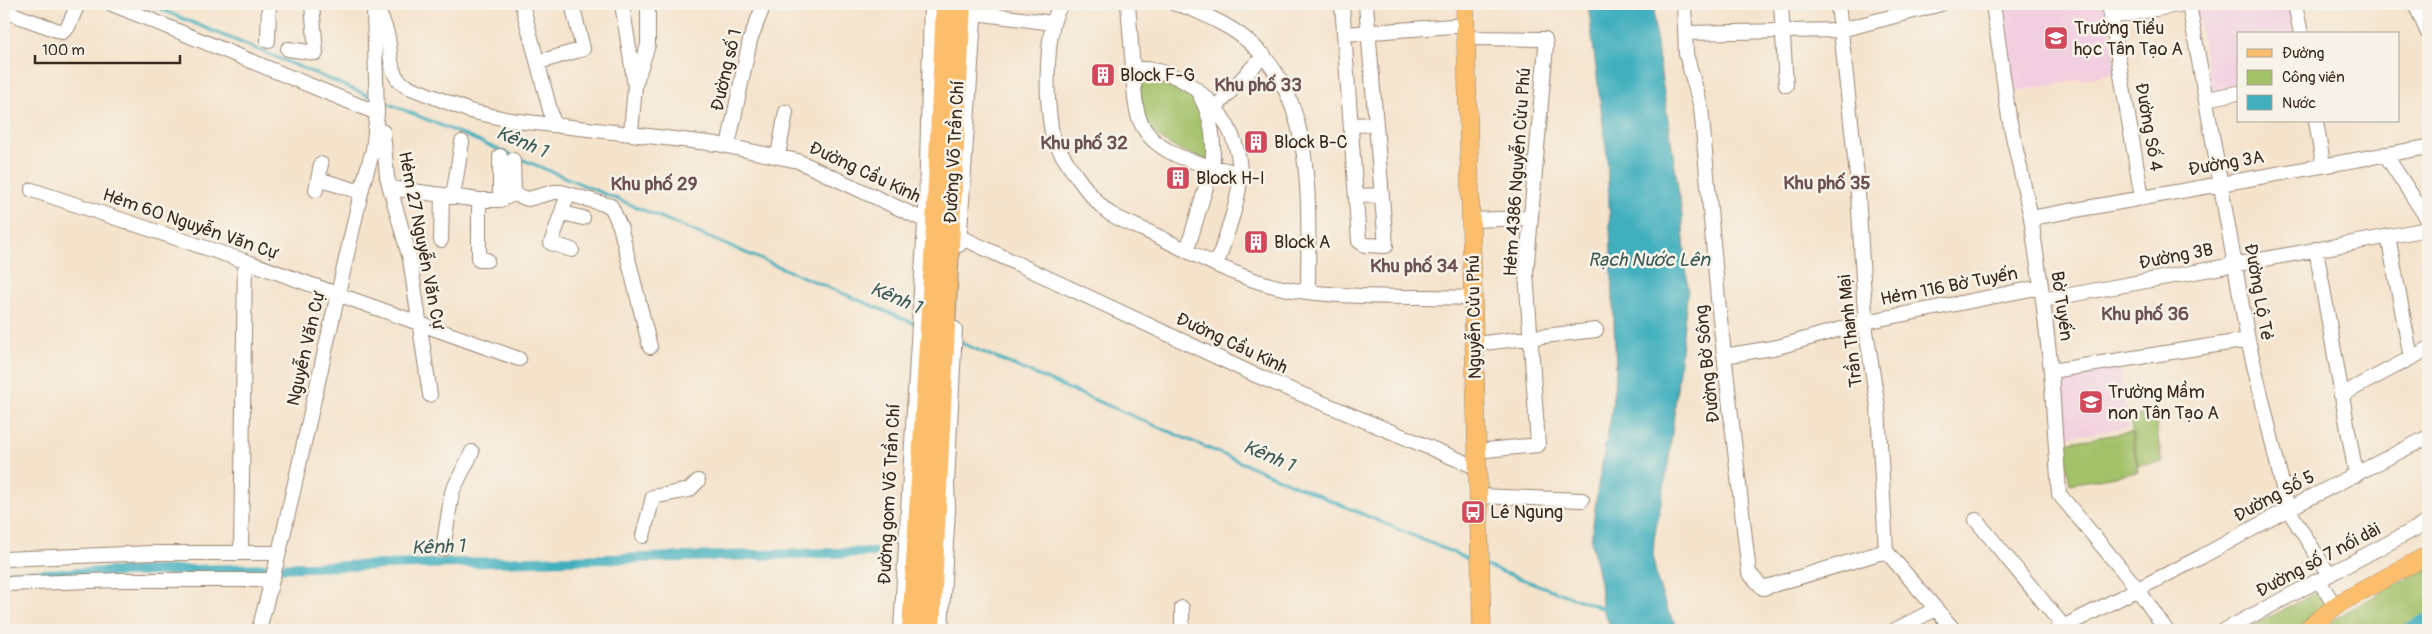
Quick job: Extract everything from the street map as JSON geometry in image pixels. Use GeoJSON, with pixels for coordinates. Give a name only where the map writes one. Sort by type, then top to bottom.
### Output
{"type":"FeatureCollection","features":[{"type":"Feature","properties":{"kind":"highway","name":"Đường Võ Trần Chí"},"geometry":{"type":"LineString","coordinates":[[943,229],[946,4]]}},
{"type":"Feature","properties":{"kind":"highway","name":"Đường Võ Trần Chí"},"geometry":{"type":"LineString","coordinates":[[935,360],[932,303],[970,7]]}},
{"type":"Feature","properties":{"kind":"highway"},"geometry":{"type":"LineString","coordinates":[[912,630],[935,360]]}},
{"type":"Feature","properties":{"kind":"highway"},"geometry":{"type":"LineString","coordinates":[[930,630],[935,360]]}},
{"type":"Feature","properties":{"kind":"main road","name":"Nguyễn Cửu Phú"},"geometry":{"type":"LineString","coordinates":[[1465,4],[1482,630]]}},
{"type":"Feature","properties":{"kind":"main road"},"geometry":{"type":"LineString","coordinates":[[2306,630],[2335,606],[2428,555]]}},
{"type":"Feature","properties":{"kind":"street"},"geometry":{"type":"LineString","coordinates":[[4,11],[62,32],[68,27],[78,4]]}},
{"type":"Feature","properties":{"kind":"street"},"geometry":{"type":"LineString","coordinates":[[112,4],[377,113]]}},
{"type":"Feature","properties":{"kind":"street"},"geometry":{"type":"LineString","coordinates":[[268,41],[269,4]]}},
{"type":"Feature","properties":{"kind":"street"},"geometry":{"type":"LineString","coordinates":[[288,49],[316,53],[312,4]]}},
{"type":"Feature","properties":{"kind":"street","name":"Nguyễn Văn Cự"},"geometry":{"type":"LineString","coordinates":[[259,630],[279,553],[361,192],[373,150],[377,113],[374,4]]}},
{"type":"Feature","properties":{"kind":"street","name":"Đường Cầu Kinh"},"geometry":{"type":"LineString","coordinates":[[374,4],[386,31],[393,71],[400,83],[470,111],[510,120],[554,126],[630,132],[728,146],[778,155],[814,167],[1253,374],[1476,459]]}},
{"type":"Feature","properties":{"kind":"street"},"geometry":{"type":"LineString","coordinates":[[522,4],[539,62],[554,126]]}},
{"type":"Feature","properties":{"kind":"street"},"geometry":{"type":"LineString","coordinates":[[539,62],[577,52],[584,46],[572,4]]}},
{"type":"Feature","properties":{"kind":"street"},"geometry":{"type":"LineString","coordinates":[[622,4],[635,86]]}},
{"type":"Feature","properties":{"kind":"street"},"geometry":{"type":"LineString","coordinates":[[630,132],[635,86],[648,45],[648,4]]}},
{"type":"Feature","properties":{"kind":"street","name":"Đường số 1"},"geometry":{"type":"LineString","coordinates":[[728,146],[750,40],[764,4]]}},
{"type":"Feature","properties":{"kind":"street"},"geometry":{"type":"LineString","coordinates":[[931,4],[943,229],[955,319],[935,360]]}},
{"type":"Feature","properties":{"kind":"street"},"geometry":{"type":"LineString","coordinates":[[1062,4],[1053,22],[1048,93],[1053,134],[1060,151],[1084,186],[1109,212],[1238,274],[1272,285],[1308,292],[1474,298]]}},
{"type":"Feature","properties":{"kind":"street"},"geometry":{"type":"LineString","coordinates":[[1128,4],[1138,115],[1144,128],[1155,140],[1178,157],[1240,174]]}},
{"type":"Feature","properties":{"kind":"street"},"geometry":{"type":"LineString","coordinates":[[1175,4],[1185,6],[1236,30],[1264,55],[1292,102],[1300,130],[1306,192],[1308,292]]}},
{"type":"Feature","properties":{"kind":"street"},"geometry":{"type":"LineString","coordinates":[[1342,4],[1359,241],[1365,245],[1386,246],[1366,4]]}},
{"type":"Feature","properties":{"kind":"street","name":"Đường Bờ Sông"},"geometry":{"type":"LineString","coordinates":[[1684,4],[1686,54],[1701,107],[1724,356],[1749,573],[1763,588],[1886,552]]}},
{"type":"Feature","properties":{"kind":"street"},"geometry":{"type":"LineString","coordinates":[[1780,4],[1786,85]]}},
{"type":"Feature","properties":{"kind":"street","name":"Trần Thanh Mại"},"geometry":{"type":"LineString","coordinates":[[1838,4],[1857,176],[1865,322],[1878,407],[1886,552]]}},
{"type":"Feature","properties":{"kind":"street"},"geometry":{"type":"LineString","coordinates":[[1684,33],[1840,30],[1941,4]]}},
{"type":"Feature","properties":{"kind":"street","name":"Bờ Tuyến"},"geometry":{"type":"LineString","coordinates":[[1993,4],[2008,118],[2031,218],[2051,371],[2059,494],[2137,588],[2166,630]]}},
{"type":"Feature","properties":{"kind":"street"},"geometry":{"type":"LineString","coordinates":[[2110,10],[2183,4]]}},
{"type":"Feature","properties":{"kind":"street","name":"Đường Lộ Tẻ"},"geometry":{"type":"LineString","coordinates":[[2189,4],[2248,340],[2288,509],[2324,578],[2335,606]]}},
{"type":"Feature","properties":{"kind":"street"},"geometry":{"type":"LineString","coordinates":[[2295,4],[2300,32]]}},
{"type":"Feature","properties":{"kind":"street"},"geometry":{"type":"LineString","coordinates":[[2416,4],[2428,33]]}},
{"type":"Feature","properties":{"kind":"street"},"geometry":{"type":"LineString","coordinates":[[970,7],[1053,22]]}},
{"type":"Feature","properties":{"kind":"street","name":"Đường Số 4"},"geometry":{"type":"LineString","coordinates":[[2110,10],[2142,198]]}},
{"type":"Feature","properties":{"kind":"street"},"geometry":{"type":"LineString","coordinates":[[1345,34],[1369,32],[1466,32]]}},
{"type":"Feature","properties":{"kind":"street","name":"Hẻm 4386 Nguyễn Cửu Phú"},"geometry":{"type":"LineString","coordinates":[[1466,32],[1545,39],[1526,273],[1538,445],[1476,459]]}},
{"type":"Feature","properties":{"kind":"street"},"geometry":{"type":"LineString","coordinates":[[1215,108],[1264,55]]}},
{"type":"Feature","properties":{"kind":"street"},"geometry":{"type":"LineString","coordinates":[[1133,69],[1152,68],[1166,72],[1179,77],[1195,88],[1215,108],[1234,142],[1240,174],[1238,190],[1217,264]]}},
{"type":"Feature","properties":{"kind":"street"},"geometry":{"type":"LineString","coordinates":[[1187,250],[1212,167],[1211,131],[1206,106],[1195,88]]}},
{"type":"Feature","properties":{"kind":"street"},"geometry":{"type":"LineString","coordinates":[[2206,98],[2237,93]]}},
{"type":"Feature","properties":{"kind":"street"},"geometry":{"type":"LineString","coordinates":[[778,155],[786,112]]}},
{"type":"Feature","properties":{"kind":"street"},"geometry":{"type":"LineString","coordinates":[[2316,122],[2323,164]]}},
{"type":"Feature","properties":{"kind":"street"},"geometry":{"type":"LineString","coordinates":[[1351,125],[1376,124]]}},
{"type":"Feature","properties":{"kind":"street","name":"Hẻm 27 Nguyễn Văn Cự"},"geometry":{"type":"LineString","coordinates":[[375,128],[383,132],[387,177],[410,259],[430,395]]}},
{"type":"Feature","properties":{"kind":"street"},"geometry":{"type":"LineString","coordinates":[[441,240],[448,195],[462,142]]}},
{"type":"Feature","properties":{"kind":"street","name":"Đường 3A"},"geometry":{"type":"LineString","coordinates":[[2031,218],[2323,164],[2428,147]]}},
{"type":"Feature","properties":{"kind":"street"},"geometry":{"type":"LineString","coordinates":[[2385,154],[2428,220]]}},
{"type":"Feature","properties":{"kind":"street"},"geometry":{"type":"LineString","coordinates":[[500,200],[507,158],[514,194]]}},
{"type":"Feature","properties":{"kind":"street"},"geometry":{"type":"LineString","coordinates":[[321,164],[317,185],[361,192]]}},
{"type":"Feature","properties":{"kind":"street"},"geometry":{"type":"LineString","coordinates":[[391,188],[479,200],[500,200],[514,194],[528,200],[554,192],[611,206],[620,226],[650,347]]}},
{"type":"Feature","properties":{"kind":"street","name":"Hẻm 60 Nguyễn Văn Cự"},"geometry":{"type":"LineString","coordinates":[[32,190],[245,261],[519,359]]}},
{"type":"Feature","properties":{"kind":"street"},"geometry":{"type":"LineString","coordinates":[[568,194],[563,213],[551,243],[572,250]]}},
{"type":"Feature","properties":{"kind":"street"},"geometry":{"type":"LineString","coordinates":[[1356,196],[1382,195]]}},
{"type":"Feature","properties":{"kind":"street"},"geometry":{"type":"LineString","coordinates":[[479,200],[479,260],[487,260]]}},
{"type":"Feature","properties":{"kind":"street"},"geometry":{"type":"LineString","coordinates":[[563,213],[583,218]]}},
{"type":"Feature","properties":{"kind":"street"},"geometry":{"type":"LineString","coordinates":[[1472,220],[1529,218]]}},
{"type":"Feature","properties":{"kind":"street"},"geometry":{"type":"LineString","coordinates":[[941,630],[932,303],[943,229]]}},
{"type":"Feature","properties":{"kind":"street","name":"Đường 3B"},"geometry":{"type":"LineString","coordinates":[[2041,293],[2234,264],[2428,229]]}},
{"type":"Feature","properties":{"kind":"street"},"geometry":{"type":"LineString","coordinates":[[2388,236],[2411,358]]}},
{"type":"Feature","properties":{"kind":"street"},"geometry":{"type":"LineString","coordinates":[[2316,249],[2356,475]]}},
{"type":"Feature","properties":{"kind":"street"},"geometry":{"type":"LineString","coordinates":[[241,552],[245,261]]}},
{"type":"Feature","properties":{"kind":"street","name":"Hẻm 116 Bờ Tuyến"},"geometry":{"type":"LineString","coordinates":[[1724,356],[1778,347],[1865,322],[2041,293]]}},
{"type":"Feature","properties":{"kind":"street"},"geometry":{"type":"LineString","coordinates":[[1474,344],[1596,330]]}},
{"type":"Feature","properties":{"kind":"street"},"geometry":{"type":"LineString","coordinates":[[2051,371],[2248,340]]}},
{"type":"Feature","properties":{"kind":"street"},"geometry":{"type":"LineString","coordinates":[[2341,395],[2428,349]]}},
{"type":"Feature","properties":{"kind":"street","name":"Đường gom Võ Trần Chí"},"geometry":{"type":"LineString","coordinates":[[900,630],[935,360]]}},
{"type":"Feature","properties":{"kind":"street","name":"Đường Số 5"},"geometry":{"type":"LineString","coordinates":[[2061,628],[2201,557],[2288,509],[2428,437]]}},
{"type":"Feature","properties":{"kind":"street"},"geometry":{"type":"LineString","coordinates":[[443,549],[452,492],[472,452]]}},
{"type":"Feature","properties":{"kind":"street"},"geometry":{"type":"LineString","coordinates":[[643,536],[653,497],[689,490],[698,481]]}},
{"type":"Feature","properties":{"kind":"street"},"geometry":{"type":"LineString","coordinates":[[1477,496],[1582,500]]}},
{"type":"Feature","properties":{"kind":"street"},"geometry":{"type":"LineString","coordinates":[[1976,520],[2061,628]]}},
{"type":"Feature","properties":{"kind":"street","name":"Đường số 7 nối dài"},"geometry":{"type":"LineString","coordinates":[[2225,630],[2428,522]]}},
{"type":"Feature","properties":{"kind":"street"},"geometry":{"type":"LineString","coordinates":[[4,559],[241,552],[279,553]]}},
{"type":"Feature","properties":{"kind":"street"},"geometry":{"type":"LineString","coordinates":[[1886,552],[1954,630]]}},
{"type":"Feature","properties":{"kind":"street"},"geometry":{"type":"LineString","coordinates":[[4,584],[118,580],[271,580]]}},
{"type":"Feature","properties":{"kind":"street"},"geometry":{"type":"LineString","coordinates":[[1182,608],[1182,630]]}},
{"type":"Feature","properties":{"kind":"street"},"geometry":{"type":"LineString","coordinates":[[1895,630],[1936,609]]}},
{"type":"Feature","properties":{"kind":"shaded area","name":"Trường Tiểu học Tân Tạo A"},"geometry":{"type":"Polygon","coordinates":[[[1996,4],[2105,4],[2117,73],[2009,93],[1996,4]]]}},
{"type":"Feature","properties":{"kind":"shaded area"},"geometry":{"type":"Polygon","coordinates":[[[2196,4],[2288,4],[2294,32],[2237,32],[2237,84],[2211,89],[2196,4]]]}},
{"type":"Feature","properties":{"kind":"shaded area","name":"Trường Mầm non Tân Tạo A"},"geometry":{"type":"Polygon","coordinates":[[[2119,367],[2128,427],[2060,438],[2057,376],[2119,367]]]}},
{"type":"Feature","properties":{"kind":"green space"},"geometry":{"type":"Polygon","coordinates":[[[1156,74],[1184,87],[1198,101],[1205,120],[1211,161],[1178,149],[1166,142],[1155,134],[1148,123],[1143,111],[1141,75],[1156,74]]]}},
{"type":"Feature","properties":{"kind":"green space"},"geometry":{"type":"Polygon","coordinates":[[[2154,413],[2162,462],[2138,466],[2130,417],[2154,413]]]}},
{"type":"Feature","properties":{"kind":"green space"},"geometry":{"type":"Polygon","coordinates":[[[2131,432],[2138,472],[2070,484],[2063,443],[2131,432]]]}},
{"type":"Feature","properties":{"kind":"green space"},"geometry":{"type":"Polygon","coordinates":[[[2428,567],[2428,613],[2396,630],[2319,630],[2344,613],[2428,567]]]}},
{"type":"Feature","properties":{"kind":"green space"},"geometry":{"type":"Polygon","coordinates":[[[2322,590],[2330,605],[2300,630],[2244,630],[2322,590]]]}},
{"type":"Feature","properties":{"kind":"water","name":"Rạch Nước Lên"},"geometry":{"type":"Polygon","coordinates":[[[1588,4],[1655,4],[1654,21],[1682,215],[1688,289],[1669,460],[1654,539],[1653,559],[1658,583],[1669,614],[1681,630],[1612,630],[1602,608],[1600,583],[1591,541],[1598,485],[1611,416],[1616,371],[1607,156],[1588,4]]]}},
{"type":"Feature","properties":{"kind":"waterway","name":"Kênh 1"},"geometry":{"type":"LineString","coordinates":[[148,4],[372,97]]}},
{"type":"Feature","properties":{"kind":"waterway","name":"Kênh 1"},"geometry":{"type":"LineString","coordinates":[[380,100],[916,324]]}},
{"type":"Feature","properties":{"kind":"waterway","name":"Kênh 1"},"geometry":{"type":"LineString","coordinates":[[959,342],[1475,562]]}},
{"type":"Feature","properties":{"kind":"waterway","name":"Kênh 1"},"geometry":{"type":"LineString","coordinates":[[4,575],[873,552]]}},
{"type":"Feature","properties":{"kind":"waterway","name":"Kênh 1"},"geometry":{"type":"LineString","coordinates":[[1486,566],[1604,609]]}},
{"type":"Feature","properties":{"kind":"waterway"},"geometry":{"type":"LineString","coordinates":[[2406,630],[2428,618]]}},
{"type":"Feature","properties":{"kind":"place","name":"Trường Tiểu học Tân Tạo A"},"geometry":{"type":"Point","coordinates":[2056,38]}},
{"type":"Feature","properties":{"kind":"place","name":"Block F-G"},"geometry":{"type":"Point","coordinates":[1103,75]}},
{"type":"Feature","properties":{"kind":"place","name":"Block B-C"},"geometry":{"type":"Point","coordinates":[1256,142]}},
{"type":"Feature","properties":{"kind":"place","name":"Block H-I"},"geometry":{"type":"Point","coordinates":[1178,178]}},
{"type":"Feature","properties":{"kind":"place","name":"Block A"},"geometry":{"type":"Point","coordinates":[1256,242]}},
{"type":"Feature","properties":{"kind":"place","name":"Trường Mầm non Tân Tạo A"},"geometry":{"type":"Point","coordinates":[2091,402]}},
{"type":"Feature","properties":{"kind":"place","name":"Lê Ngung"},"geometry":{"type":"Point","coordinates":[1473,512]}},
{"type":"Feature","properties":{"kind":"district","name":"Khu phố 33"},"geometry":{"type":"Point","coordinates":[1258,84]}},
{"type":"Feature","properties":{"kind":"district","name":"Khu phố 32"},"geometry":{"type":"Point","coordinates":[1084,142]}},
{"type":"Feature","properties":{"kind":"district","name":"Khu phố 35"},"geometry":{"type":"Point","coordinates":[1827,182]}},
{"type":"Feature","properties":{"kind":"district","name":"Khu phố 29"},"geometry":{"type":"Point","coordinates":[654,183]}},
{"type":"Feature","properties":{"kind":"district","name":"Khu phố 34"},"geometry":{"type":"Point","coordinates":[1414,265]}},
{"type":"Feature","properties":{"kind":"district","name":"Khu phố 36"},"geometry":{"type":"Point","coordinates":[2145,313]}}]}
